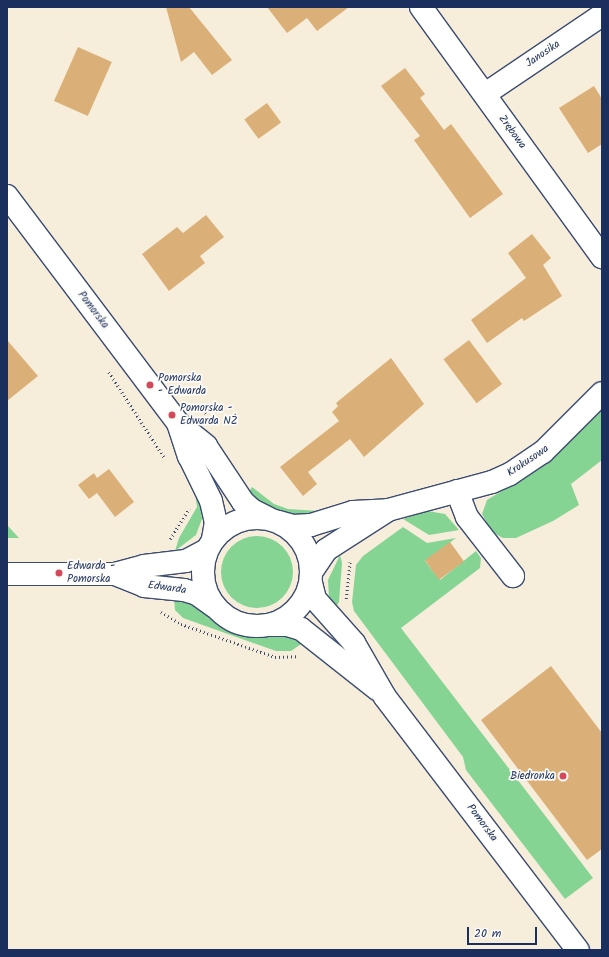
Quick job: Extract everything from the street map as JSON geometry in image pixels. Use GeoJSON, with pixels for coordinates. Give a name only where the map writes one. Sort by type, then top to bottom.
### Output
{"type":"FeatureCollection","features":[{"type":"Feature","properties":{"kind":"street","name":"Zrębowa"},"geometry":{"type":"LineString","coordinates":[[421,7],[602,257]]}},
{"type":"Feature","properties":{"kind":"street","name":"Janosika"},"geometry":{"type":"LineString","coordinates":[[484,94],[602,15]]}},
{"type":"Feature","properties":{"kind":"street","name":"Pomorska"},"geometry":{"type":"LineString","coordinates":[[7,196],[178,423],[206,446],[243,502],[252,510],[273,520]]}},
{"type":"Feature","properties":{"kind":"street","name":"Krokusowa"},"geometry":{"type":"LineString","coordinates":[[273,520],[301,526],[353,512],[388,510],[492,482],[526,464],[558,439],[602,393]]}},
{"type":"Feature","properties":{"kind":"street","name":"Pomorska"},"geometry":{"type":"LineString","coordinates":[[178,423],[189,456],[211,501],[216,522],[210,545]]}},
{"type":"Feature","properties":{"kind":"street"},"geometry":{"type":"LineString","coordinates":[[457,491],[467,517],[514,576]]}},
{"type":"Feature","properties":{"kind":"street","name":"Krokusowa"},"geometry":{"type":"LineString","coordinates":[[311,577],[326,550],[388,510]]}},
{"type":"Feature","properties":{"kind":"street"},"geometry":{"type":"LineString","coordinates":[[243,519],[273,520],[290,528],[306,547],[311,577],[307,594],[292,614],[271,625],[247,626],[224,616],[215,607],[204,586],[203,568],[210,545],[222,530],[243,519]]}},
{"type":"Feature","properties":{"kind":"street","name":"Edwarda"},"geometry":{"type":"LineString","coordinates":[[7,574],[115,574],[144,566],[186,561],[210,545]]}},
{"type":"Feature","properties":{"kind":"street","name":"Edwarda"},"geometry":{"type":"LineString","coordinates":[[115,574],[144,586],[184,590],[197,594],[215,607]]}},
{"type":"Feature","properties":{"kind":"street","name":"Pomorska"},"geometry":{"type":"LineString","coordinates":[[311,577],[315,599],[354,643],[385,697],[578,950]]}},
{"type":"Feature","properties":{"kind":"street","name":"Pomorska"},"geometry":{"type":"LineString","coordinates":[[271,625],[287,625],[300,629],[385,697]]}},
{"type":"Feature","properties":{"kind":"path"},"geometry":{"type":"LineString","coordinates":[[107,368],[147,434],[167,462]]}},
{"type":"Feature","properties":{"kind":"path"},"geometry":{"type":"LineString","coordinates":[[201,406],[210,418]]}},
{"type":"Feature","properties":{"kind":"path"},"geometry":{"type":"LineString","coordinates":[[169,541],[190,505]]}},
{"type":"Feature","properties":{"kind":"path"},"geometry":{"type":"LineString","coordinates":[[155,609],[181,624],[274,658],[302,656]]}},
{"type":"Feature","properties":{"kind":"green space"},"geometry":{"type":"Polygon","coordinates":[[[602,410],[602,460],[571,484],[579,505],[553,521],[516,538],[503,538],[492,532],[482,514],[487,500],[549,462],[602,410]]]}},
{"type":"Feature","properties":{"kind":"green space"},"geometry":{"type":"Polygon","coordinates":[[[194,486],[200,499],[202,519],[196,535],[175,551],[179,538],[197,507],[194,486]]]}},
{"type":"Feature","properties":{"kind":"green space"},"geometry":{"type":"Polygon","coordinates":[[[252,487],[274,504],[288,509],[319,511],[300,517],[270,508],[248,493],[252,487]]]}},
{"type":"Feature","properties":{"kind":"green space"},"geometry":{"type":"Polygon","coordinates":[[[428,511],[445,514],[459,530],[429,535],[403,519],[428,511]]]}},
{"type":"Feature","properties":{"kind":"green space"},"geometry":{"type":"Polygon","coordinates":[[[7,525],[19,538],[7,538],[7,525]]]}},
{"type":"Feature","properties":{"kind":"green space"},"geometry":{"type":"Polygon","coordinates":[[[403,527],[427,543],[456,538],[425,561],[440,580],[476,551],[481,558],[480,568],[401,628],[593,878],[565,899],[466,770],[463,757],[354,611],[352,602],[356,565],[363,556],[403,527]]]}},
{"type":"Feature","properties":{"kind":"green space"},"geometry":{"type":"Polygon","coordinates":[[[250,536],[264,536],[271,538],[283,546],[291,558],[293,572],[291,586],[283,598],[271,606],[264,608],[250,608],[243,606],[231,598],[223,586],[221,579],[221,565],[223,558],[231,546],[243,538],[250,536]]]}},
{"type":"Feature","properties":{"kind":"green space"},"geometry":{"type":"Polygon","coordinates":[[[340,555],[342,563],[339,602],[335,609],[329,598],[328,580],[340,555]]]}},
{"type":"Feature","properties":{"kind":"green space"},"geometry":{"type":"Polygon","coordinates":[[[174,598],[192,602],[220,626],[232,633],[247,636],[287,636],[304,642],[291,651],[276,651],[183,618],[175,610],[174,598]]]}},
{"type":"Feature","properties":{"kind":"building"},"geometry":{"type":"Polygon","coordinates":[[[166,7],[189,7],[232,60],[212,75],[194,52],[181,62],[166,7]]]}},
{"type":"Feature","properties":{"kind":"building"},"geometry":{"type":"Polygon","coordinates":[[[267,7],[349,7],[317,31],[307,18],[287,33],[267,7]]]}},
{"type":"Feature","properties":{"kind":"building"},"geometry":{"type":"Polygon","coordinates":[[[78,47],[112,62],[88,116],[54,101],[78,47]]]}},
{"type":"Feature","properties":{"kind":"building"},"geometry":{"type":"Polygon","coordinates":[[[405,68],[425,94],[420,98],[444,130],[451,124],[503,194],[470,218],[414,140],[420,136],[381,86],[405,68]]]}},
{"type":"Feature","properties":{"kind":"building"},"geometry":{"type":"Polygon","coordinates":[[[594,86],[602,99],[602,144],[588,153],[559,108],[594,86]]]}},
{"type":"Feature","properties":{"kind":"building"},"geometry":{"type":"Polygon","coordinates":[[[267,103],[281,122],[258,139],[244,119],[267,103]]]}},
{"type":"Feature","properties":{"kind":"building"},"geometry":{"type":"Polygon","coordinates":[[[206,215],[224,237],[200,256],[205,263],[169,291],[142,254],[177,227],[183,233],[206,215]]]}},
{"type":"Feature","properties":{"kind":"building"},"geometry":{"type":"Polygon","coordinates":[[[532,234],[551,258],[543,265],[562,296],[524,321],[522,318],[487,343],[471,320],[526,278],[508,253],[532,234]]]}},
{"type":"Feature","properties":{"kind":"building"},"geometry":{"type":"Polygon","coordinates":[[[7,340],[38,376],[7,401],[7,340]]]}},
{"type":"Feature","properties":{"kind":"building"},"geometry":{"type":"Polygon","coordinates":[[[469,340],[502,384],[477,403],[443,359],[469,340]]]}},
{"type":"Feature","properties":{"kind":"building"},"geometry":{"type":"Polygon","coordinates":[[[391,358],[424,404],[364,457],[350,439],[308,472],[317,484],[303,496],[280,467],[339,421],[332,412],[338,406],[336,403],[391,358]]]}},
{"type":"Feature","properties":{"kind":"building"},"geometry":{"type":"Polygon","coordinates":[[[109,469],[134,502],[115,517],[97,493],[89,499],[78,485],[94,473],[97,478],[109,469]]]}},
{"type":"Feature","properties":{"kind":"building"},"geometry":{"type":"Polygon","coordinates":[[[450,542],[464,561],[439,580],[425,560],[450,542]]]}},
{"type":"Feature","properties":{"kind":"building","name":"Biedronka"},"geometry":{"type":"Polygon","coordinates":[[[551,666],[602,733],[602,849],[587,860],[481,720],[551,666]]]}},
{"type":"Feature","properties":{"kind":"place","name":"Pomorska - Edwarda"},"geometry":{"type":"Point","coordinates":[150,385]}},
{"type":"Feature","properties":{"kind":"place","name":"Pomorska - Edwarda NŻ"},"geometry":{"type":"Point","coordinates":[172,415]}},
{"type":"Feature","properties":{"kind":"place","name":"Edwarda - Pomorska"},"geometry":{"type":"Point","coordinates":[59,573]}},
{"type":"Feature","properties":{"kind":"place","name":"Biedronka"},"geometry":{"type":"Point","coordinates":[563,776]}}]}
